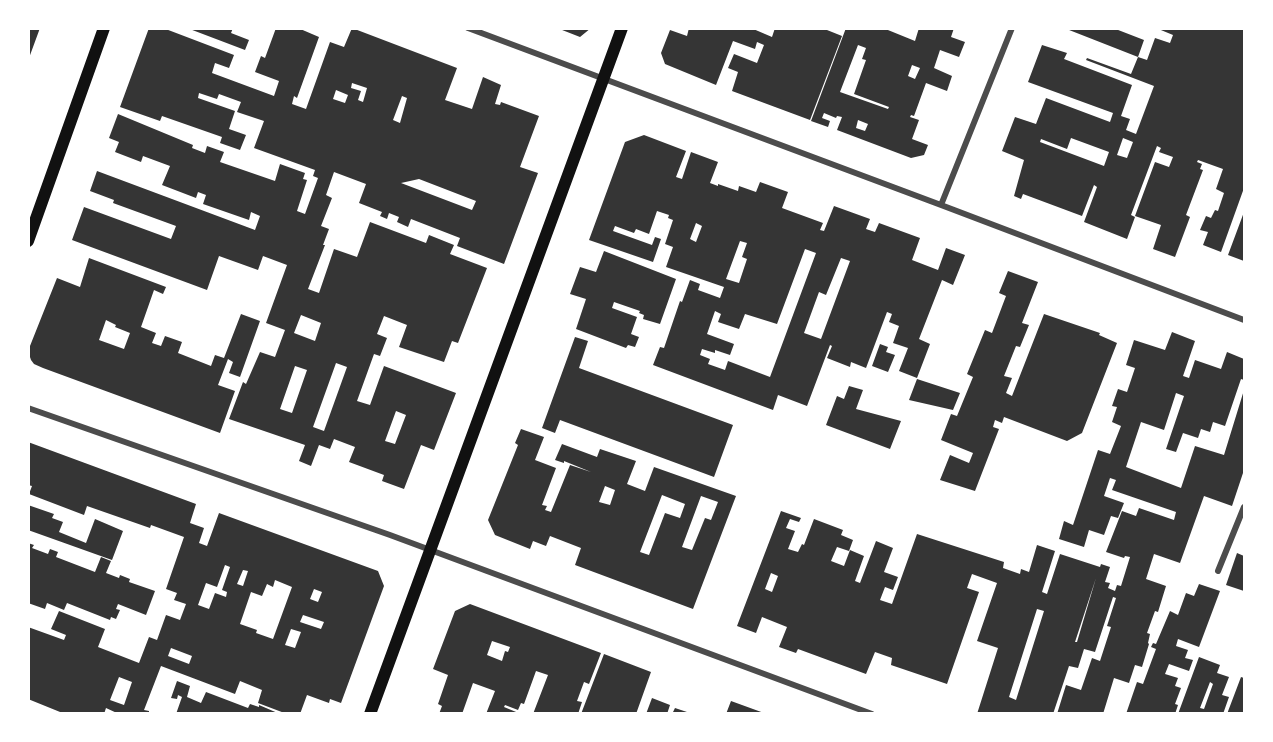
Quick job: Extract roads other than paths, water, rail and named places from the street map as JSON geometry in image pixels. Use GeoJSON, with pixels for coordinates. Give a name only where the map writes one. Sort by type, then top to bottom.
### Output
{"type":"FeatureCollection","features":[{"type":"Feature","properties":{"kind":"main road"},"geometry":{"type":"LineString","coordinates":[[28,241],[104,28]]}},
{"type":"Feature","properties":{"kind":"main road"},"geometry":{"type":"LineString","coordinates":[[370,714],[622,28]]}},
{"type":"Feature","properties":{"kind":"street"},"geometry":{"type":"LineString","coordinates":[[468,28],[1245,320]]}},
{"type":"Feature","properties":{"kind":"street"},"geometry":{"type":"LineString","coordinates":[[941,205],[1012,28]]}},
{"type":"Feature","properties":{"kind":"street"},"geometry":{"type":"LineString","coordinates":[[28,408],[430,550],[872,714]]}},
{"type":"Feature","properties":{"kind":"street"},"geometry":{"type":"LineString","coordinates":[[1218,571],[1245,507]]}}]}
